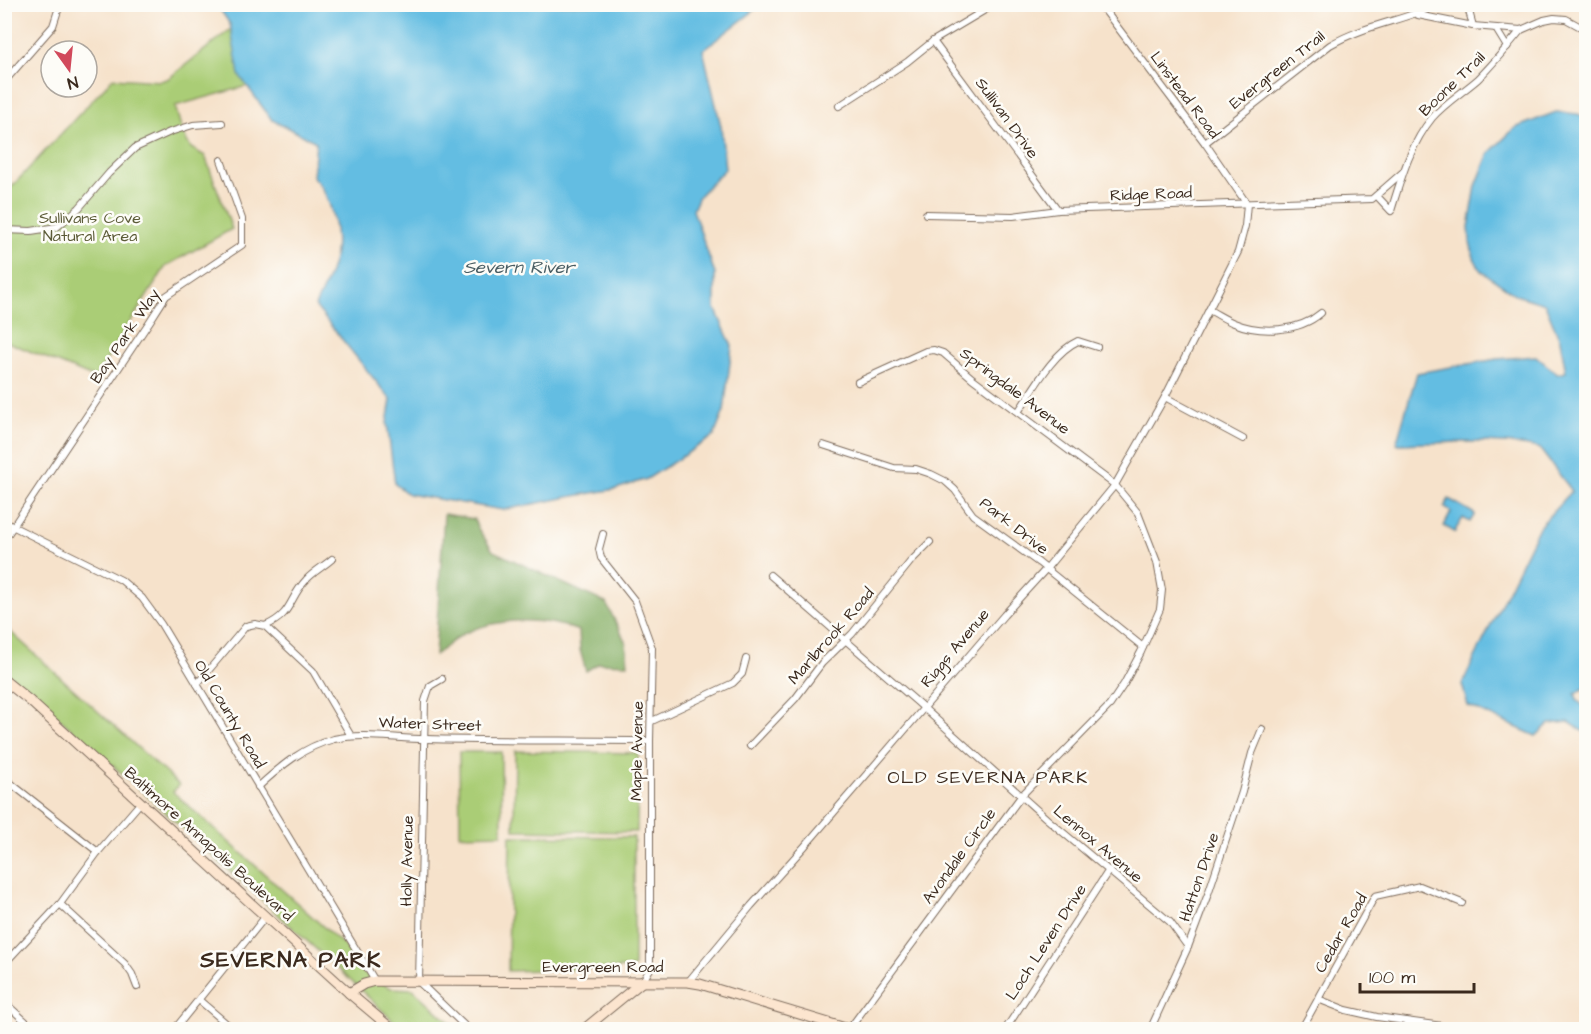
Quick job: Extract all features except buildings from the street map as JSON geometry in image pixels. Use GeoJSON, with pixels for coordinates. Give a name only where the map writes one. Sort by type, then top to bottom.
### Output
{"type":"FeatureCollection","features":[{"type":"Feature","properties":{"kind":"street"},"geometry":{"type":"LineString","coordinates":[[4,82],[53,26],[60,4]]}},
{"type":"Feature","properties":{"kind":"street"},"geometry":{"type":"LineString","coordinates":[[839,106],[933,41],[995,4]]}},
{"type":"Feature","properties":{"kind":"street","name":"Linstead Road"},"geometry":{"type":"LineString","coordinates":[[1100,4],[1205,143],[1247,204]]}},
{"type":"Feature","properties":{"kind":"street","name":"Evergreen Trail"},"geometry":{"type":"LineString","coordinates":[[1205,143],[1330,45],[1364,28],[1418,15],[1439,4]]}},
{"type":"Feature","properties":{"kind":"street"},"geometry":{"type":"LineString","coordinates":[[1467,4],[1473,26]]}},
{"type":"Feature","properties":{"kind":"street","name":"Boone Trail"},"geometry":{"type":"LineString","coordinates":[[1418,15],[1473,26],[1521,30],[1554,18],[1566,20],[1587,30]]}},
{"type":"Feature","properties":{"kind":"street"},"geometry":{"type":"LineString","coordinates":[[1496,29],[1507,47]]}},
{"type":"Feature","properties":{"kind":"street","name":"Boone Trail"},"geometry":{"type":"LineString","coordinates":[[1377,196],[1391,211],[1403,172],[1425,128],[1434,117],[1477,80],[1521,30]]}},
{"type":"Feature","properties":{"kind":"street","name":"Sullivan Drive"},"geometry":{"type":"LineString","coordinates":[[933,41],[1058,210]]}},
{"type":"Feature","properties":{"kind":"street"},"geometry":{"type":"LineString","coordinates":[[4,231],[31,231],[57,227],[79,208],[109,173],[135,148],[170,132],[193,125],[222,123]]}},
{"type":"Feature","properties":{"kind":"street","name":"Bay Park Way"},"geometry":{"type":"LineString","coordinates":[[4,540],[165,296],[242,245],[242,219],[221,160]]}},
{"type":"Feature","properties":{"kind":"street"},"geometry":{"type":"LineString","coordinates":[[1377,196],[1403,172]]}},
{"type":"Feature","properties":{"kind":"street","name":"Ridge Road"},"geometry":{"type":"LineString","coordinates":[[926,214],[1013,216],[1058,210],[1372,199],[1377,196]]}},
{"type":"Feature","properties":{"kind":"street","name":"Riggs Avenue"},"geometry":{"type":"LineString","coordinates":[[688,982],[751,906],[1046,569],[1115,485],[1165,397],[1238,252],[1245,226],[1247,204]]}},
{"type":"Feature","properties":{"kind":"street"},"geometry":{"type":"LineString","coordinates":[[1209,310],[1235,324],[1262,330],[1300,326],[1321,313]]}},
{"type":"Feature","properties":{"kind":"street"},"geometry":{"type":"LineString","coordinates":[[1017,412],[1066,348],[1078,341],[1096,347]]}},
{"type":"Feature","properties":{"kind":"street","name":"Springdale Avenue"},"geometry":{"type":"LineString","coordinates":[[858,382],[911,357],[934,350],[943,353],[972,378],[1115,485]]}},
{"type":"Feature","properties":{"kind":"street"},"geometry":{"type":"LineString","coordinates":[[1165,397],[1243,439]]}},
{"type":"Feature","properties":{"kind":"street","name":"Park Drive"},"geometry":{"type":"LineString","coordinates":[[823,445],[894,468],[916,469],[938,477],[955,489],[973,514],[1143,647]]}},
{"type":"Feature","properties":{"kind":"street","name":"Avondale Circle"},"geometry":{"type":"LineString","coordinates":[[849,1029],[1022,795],[1110,705],[1143,647],[1160,609],[1162,599],[1160,580],[1155,554],[1138,513],[1115,485]]}},
{"type":"Feature","properties":{"kind":"street","name":"Old County Road"},"geometry":{"type":"LineString","coordinates":[[4,522],[91,564],[131,587],[154,613],[375,981]]}},
{"type":"Feature","properties":{"kind":"street","name":"Maple Avenue"},"geometry":{"type":"LineString","coordinates":[[603,534],[599,549],[601,558],[635,601],[652,648],[650,969],[643,981]]}},
{"type":"Feature","properties":{"kind":"street","name":"Marlbrook Road"},"geometry":{"type":"LineString","coordinates":[[750,746],[795,699],[822,663],[873,610],[911,561],[930,542]]}},
{"type":"Feature","properties":{"kind":"street"},"geometry":{"type":"LineString","coordinates":[[266,626],[282,617],[290,609],[293,599],[306,579],[332,559]]}},
{"type":"Feature","properties":{"kind":"street","name":"Lennox Avenue"},"geometry":{"type":"LineString","coordinates":[[770,575],[1047,819],[1170,921],[1188,947]]}},
{"type":"Feature","properties":{"kind":"street"},"geometry":{"type":"LineString","coordinates":[[197,684],[246,626],[255,624],[266,626],[313,671],[351,736]]}},
{"type":"Feature","properties":{"kind":"street"},"geometry":{"type":"LineString","coordinates":[[652,721],[733,683],[742,674],[746,659]]}},
{"type":"Feature","properties":{"kind":"street","name":"Holly Avenue"},"geometry":{"type":"LineString","coordinates":[[419,982],[425,701],[430,686],[442,679]]}},
{"type":"Feature","properties":{"kind":"street","name":"Baltimore Annapolis Boulevard"},"geometry":{"type":"LineString","coordinates":[[4,680],[349,993],[393,1029]]}},
{"type":"Feature","properties":{"kind":"street","name":"Hatton Drive"},"geometry":{"type":"LineString","coordinates":[[1150,1029],[1188,947],[1208,894],[1242,792],[1252,753],[1262,729]]}},
{"type":"Feature","properties":{"kind":"street","name":"Water Street"},"geometry":{"type":"LineString","coordinates":[[258,787],[301,752],[326,742],[351,736],[650,741]]}},
{"type":"Feature","properties":{"kind":"street"},"geometry":{"type":"LineString","coordinates":[[4,778],[98,852]]}},
{"type":"Feature","properties":{"kind":"street"},"geometry":{"type":"LineString","coordinates":[[4,794],[12,784]]}},
{"type":"Feature","properties":{"kind":"street"},"geometry":{"type":"LineString","coordinates":[[4,964],[60,904],[98,852],[141,802]]}},
{"type":"Feature","properties":{"kind":"street","name":"Loch Leven Drive"},"geometry":{"type":"LineString","coordinates":[[1005,1029],[1109,870]]}},
{"type":"Feature","properties":{"kind":"street","name":"Cedar Road"},"geometry":{"type":"LineString","coordinates":[[1301,1029],[1375,896],[1420,886],[1462,903]]}},
{"type":"Feature","properties":{"kind":"street"},"geometry":{"type":"LineString","coordinates":[[60,904],[125,964],[137,987]]}},
{"type":"Feature","properties":{"kind":"street"},"geometry":{"type":"LineString","coordinates":[[174,1029],[266,916]]}},
{"type":"Feature","properties":{"kind":"street","name":"Evergreen Road"},"geometry":{"type":"LineString","coordinates":[[349,993],[364,984],[375,981],[688,982],[849,1029]]}},
{"type":"Feature","properties":{"kind":"street"},"geometry":{"type":"LineString","coordinates":[[583,1029],[643,981]]}},
{"type":"Feature","properties":{"kind":"street"},"geometry":{"type":"LineString","coordinates":[[419,982],[469,1029]]}},
{"type":"Feature","properties":{"kind":"street"},"geometry":{"type":"LineString","coordinates":[[1318,999],[1346,1010],[1377,1017],[1471,1029]]}},
{"type":"Feature","properties":{"kind":"street"},"geometry":{"type":"LineString","coordinates":[[199,1000],[234,1029]]}},
{"type":"Feature","properties":{"kind":"street"},"geometry":{"type":"LineString","coordinates":[[4,1002],[35,1029]]}},
{"type":"Feature","properties":{"kind":"green space","name":"Sullivans Cove Natural Area"},"geometry":{"type":"Polygon","coordinates":[[[231,29],[251,85],[175,106],[183,134],[191,148],[205,156],[232,229],[166,266],[95,378],[5,341],[4,195],[93,99],[99,99],[99,93],[113,78],[161,81],[169,78],[231,29]]]}},
{"type":"Feature","properties":{"kind":"green space"},"geometry":{"type":"Polygon","coordinates":[[[444,514],[474,519],[493,551],[606,603],[626,643],[628,664],[599,663],[586,671],[580,650],[579,631],[537,621],[507,622],[479,628],[461,635],[435,655],[444,514]]]}},
{"type":"Feature","properties":{"kind":"green space"},"geometry":{"type":"Polygon","coordinates":[[[4,626],[179,785],[173,792],[346,947],[363,972],[391,988],[413,989],[457,1029],[402,1029],[137,787],[5,671],[4,626]]]}},
{"type":"Feature","properties":{"kind":"green space"},"geometry":{"type":"Polygon","coordinates":[[[515,751],[638,753],[637,832],[514,830],[515,751]]]}},
{"type":"Feature","properties":{"kind":"green space"},"geometry":{"type":"Polygon","coordinates":[[[459,752],[501,752],[502,834],[460,835],[459,752]]]}},
{"type":"Feature","properties":{"kind":"green space"},"geometry":{"type":"Polygon","coordinates":[[[510,836],[634,837],[634,968],[508,971],[510,836]]]}},
{"type":"Feature","properties":{"kind":"water","name":"Severn River"},"geometry":{"type":"Polygon","coordinates":[[[217,5],[759,5],[703,50],[721,126],[725,169],[699,196],[693,210],[715,274],[715,308],[732,346],[724,411],[714,436],[647,479],[616,489],[503,510],[408,494],[395,484],[387,423],[391,400],[315,306],[330,271],[336,244],[330,207],[320,185],[313,177],[316,142],[272,120],[239,75],[230,24],[217,5]]]}},
{"type":"Feature","properties":{"kind":"water"},"geometry":{"type":"Polygon","coordinates":[[[1556,112],[1578,114],[1586,118],[1586,687],[1575,694],[1578,701],[1586,708],[1586,733],[1569,722],[1549,724],[1536,736],[1468,706],[1462,684],[1539,527],[1572,491],[1539,448],[1485,442],[1396,444],[1417,373],[1497,359],[1536,356],[1557,374],[1566,372],[1560,340],[1545,304],[1516,295],[1481,271],[1474,258],[1469,227],[1476,186],[1489,153],[1515,128],[1556,112]]]}},
{"type":"Feature","properties":{"kind":"water"},"geometry":{"type":"Polygon","coordinates":[[[1449,499],[1475,514],[1470,522],[1463,518],[1456,533],[1444,526],[1451,512],[1444,507],[1449,499]]]}},
{"type":"Feature","properties":{"kind":"district","name":"OLD SEVERNA PARK"},"geometry":{"type":"Point","coordinates":[988,777]}},
{"type":"Feature","properties":{"kind":"district","name":"SEVERNA PARK"},"geometry":{"type":"Point","coordinates":[291,960]}}]}
